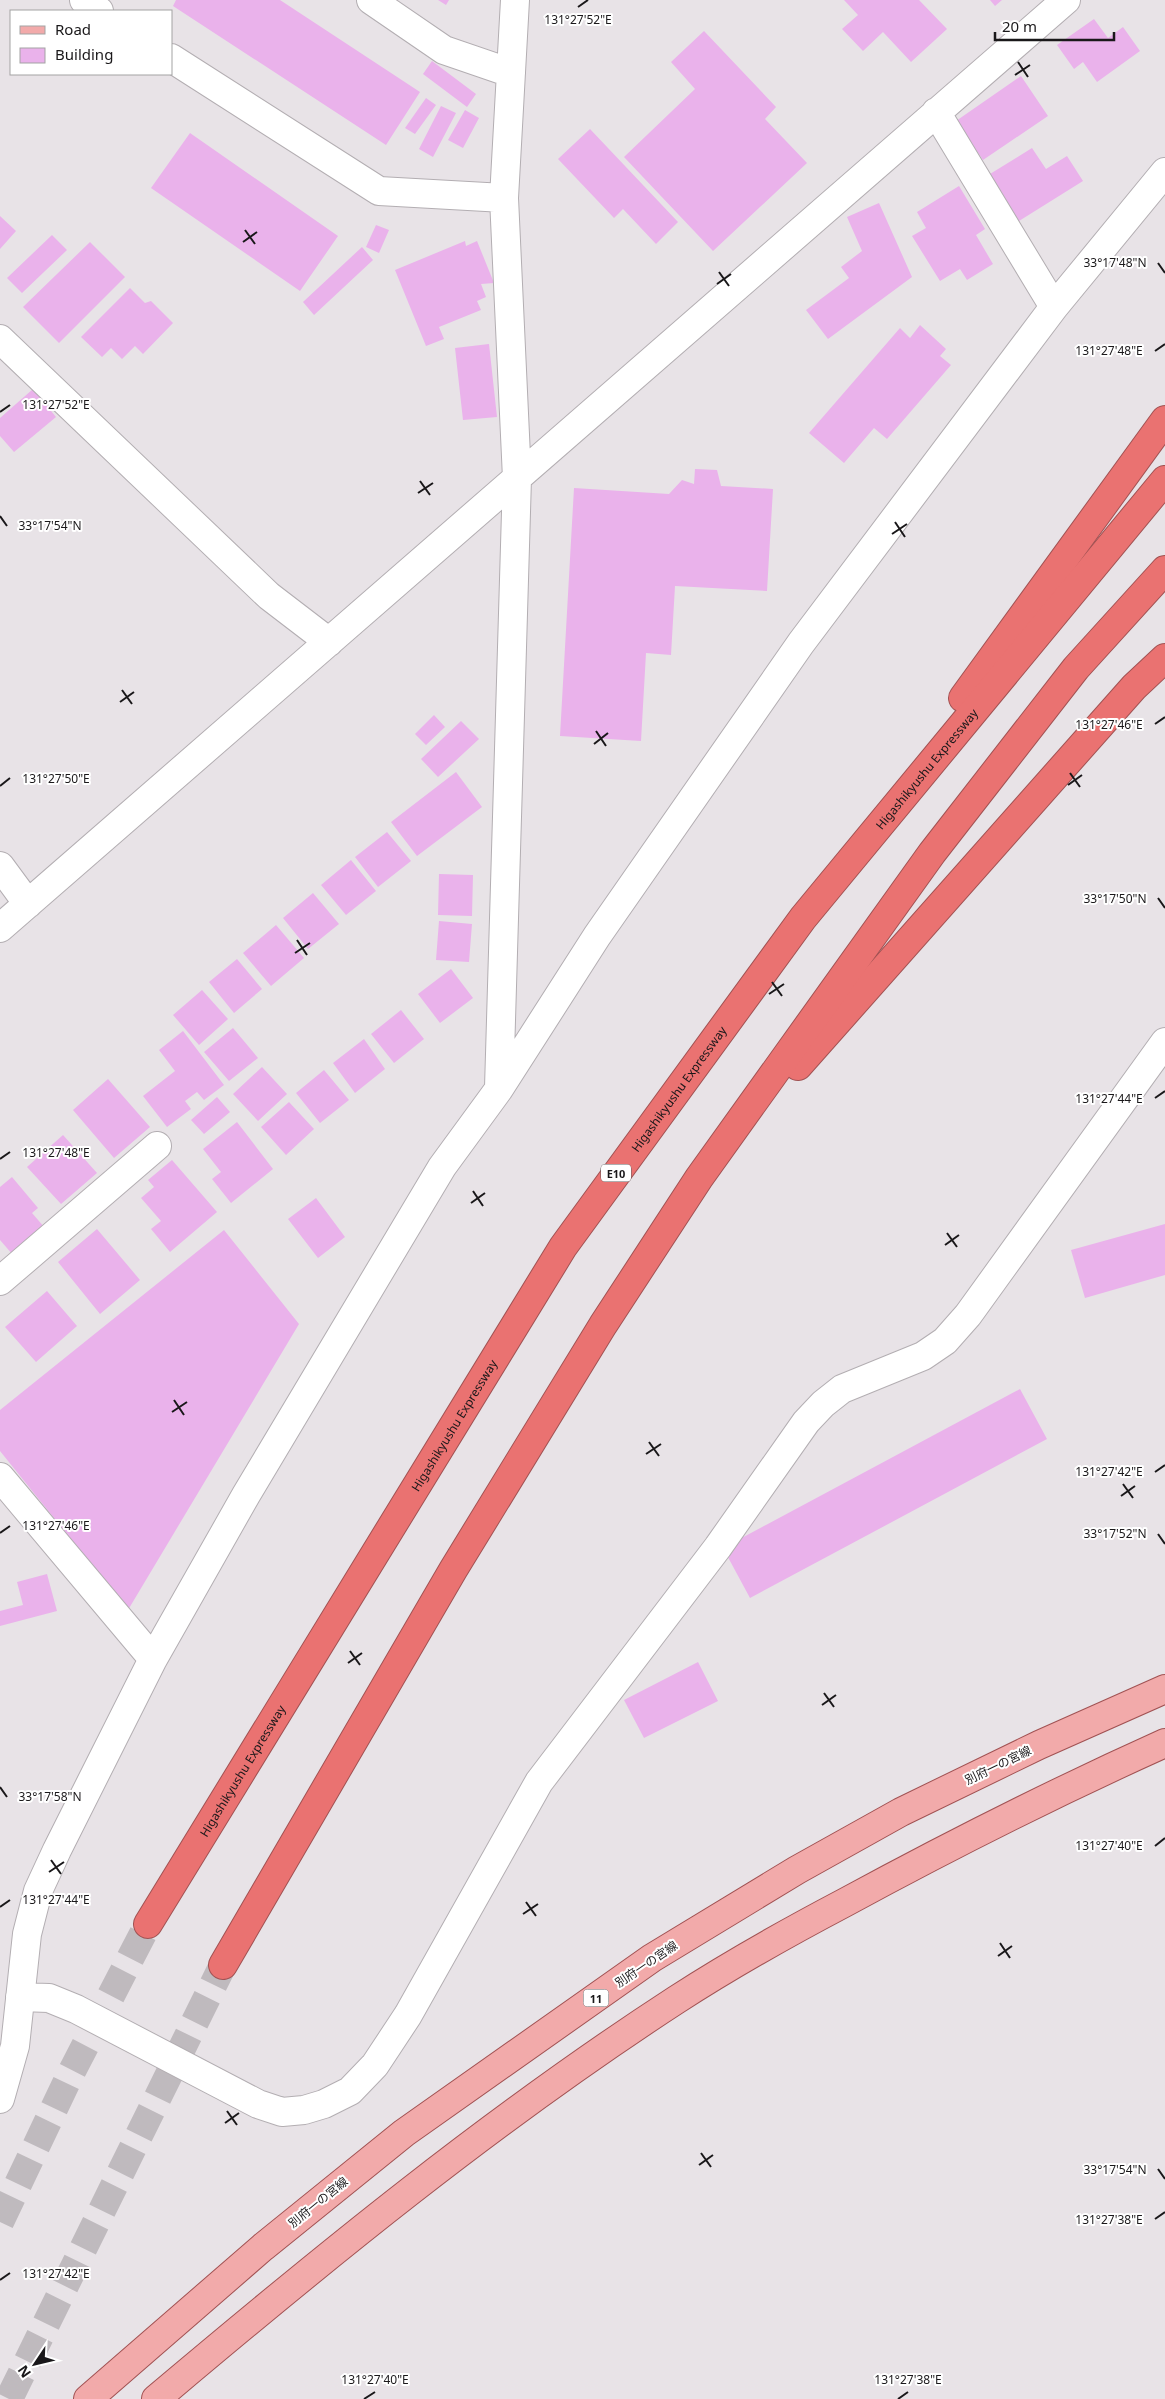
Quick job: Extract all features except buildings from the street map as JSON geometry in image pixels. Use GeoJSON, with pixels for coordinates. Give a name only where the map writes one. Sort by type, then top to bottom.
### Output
{"type":"FeatureCollection","features":[{"type":"Feature","properties":{"kind":"highway"},"geometry":{"type":"LineString","coordinates":[[803,918],[1165,420]]}},
{"type":"Feature","properties":{"kind":"highway","name":"Higashikyushu Expressway"},"geometry":{"type":"LineString","coordinates":[[148,1924],[562,1247],[803,918],[1165,480]]}},
{"type":"Feature","properties":{"kind":"highway"},"geometry":{"type":"LineString","coordinates":[[223,1965],[453,1570],[603,1325],[699,1178],[932,853],[1076,668],[1165,570]]}},
{"type":"Feature","properties":{"kind":"highway"},"geometry":{"type":"LineString","coordinates":[[699,1178],[1134,687],[1165,658]]}},
{"type":"Feature","properties":{"kind":"main road","name":"別府一の宮線"},"geometry":{"type":"LineString","coordinates":[[88,2399],[262,2247],[404,2133],[652,1958],[798,1870],[901,1812],[1039,1745],[1165,1689]]}},
{"type":"Feature","properties":{"kind":"main road"},"geometry":{"type":"LineString","coordinates":[[156,2399],[473,2142],[562,2077],[679,1998],[800,1927],[920,1862],[1101,1772],[1165,1743]]}},
{"type":"Feature","properties":{"kind":"street"},"geometry":{"type":"LineString","coordinates":[[84,0],[98,10]]}},
{"type":"Feature","properties":{"kind":"street"},"geometry":{"type":"LineString","coordinates":[[371,0],[444,50],[511,73]]}},
{"type":"Feature","properties":{"kind":"street"},"geometry":{"type":"LineString","coordinates":[[499,1089],[517,478],[504,198],[514,0]]}},
{"type":"Feature","properties":{"kind":"street"},"geometry":{"type":"LineString","coordinates":[[0,928],[1066,0]]}},
{"type":"Feature","properties":{"kind":"street"},"geometry":{"type":"LineString","coordinates":[[172,59],[379,191],[504,198]]}},
{"type":"Feature","properties":{"kind":"street"},"geometry":{"type":"LineString","coordinates":[[936,112],[1054,308]]}},
{"type":"Feature","properties":{"kind":"street"},"geometry":{"type":"LineString","coordinates":[[0,2099],[15,2046],[27,1934],[38,1890],[153,1659],[251,1487],[437,1175],[499,1089],[597,936],[800,643],[1054,308],[1165,172]]}},
{"type":"Feature","properties":{"kind":"street"},"geometry":{"type":"LineString","coordinates":[[0,339],[269,596],[329,642]]}},
{"type":"Feature","properties":{"kind":"street"},"geometry":{"type":"LineString","coordinates":[[0,866],[28,904]]}},
{"type":"Feature","properties":{"kind":"street"},"geometry":{"type":"LineString","coordinates":[[20,1996],[49,1998],[76,2009],[258,2104],[282,2112],[304,2110],[317,2106],[350,2091],[376,2065],[408,2015],[538,1782],[718,1547],[806,1422],[823,1404],[842,1389],[923,1356],[945,1341],[968,1315],[1165,1042]]}},
{"type":"Feature","properties":{"kind":"street"},"geometry":{"type":"LineString","coordinates":[[0,1281],[156,1146]]}},
{"type":"Feature","properties":{"kind":"street"},"geometry":{"type":"LineString","coordinates":[[0,1477],[153,1659]]}},
{"type":"Feature","properties":{"kind":"tunnel"},"geometry":{"type":"LineString","coordinates":[[0,2222],[69,2077],[148,1924]]}},
{"type":"Feature","properties":{"kind":"tunnel"},"geometry":{"type":"LineString","coordinates":[[9,2399],[223,1965]]}}]}
